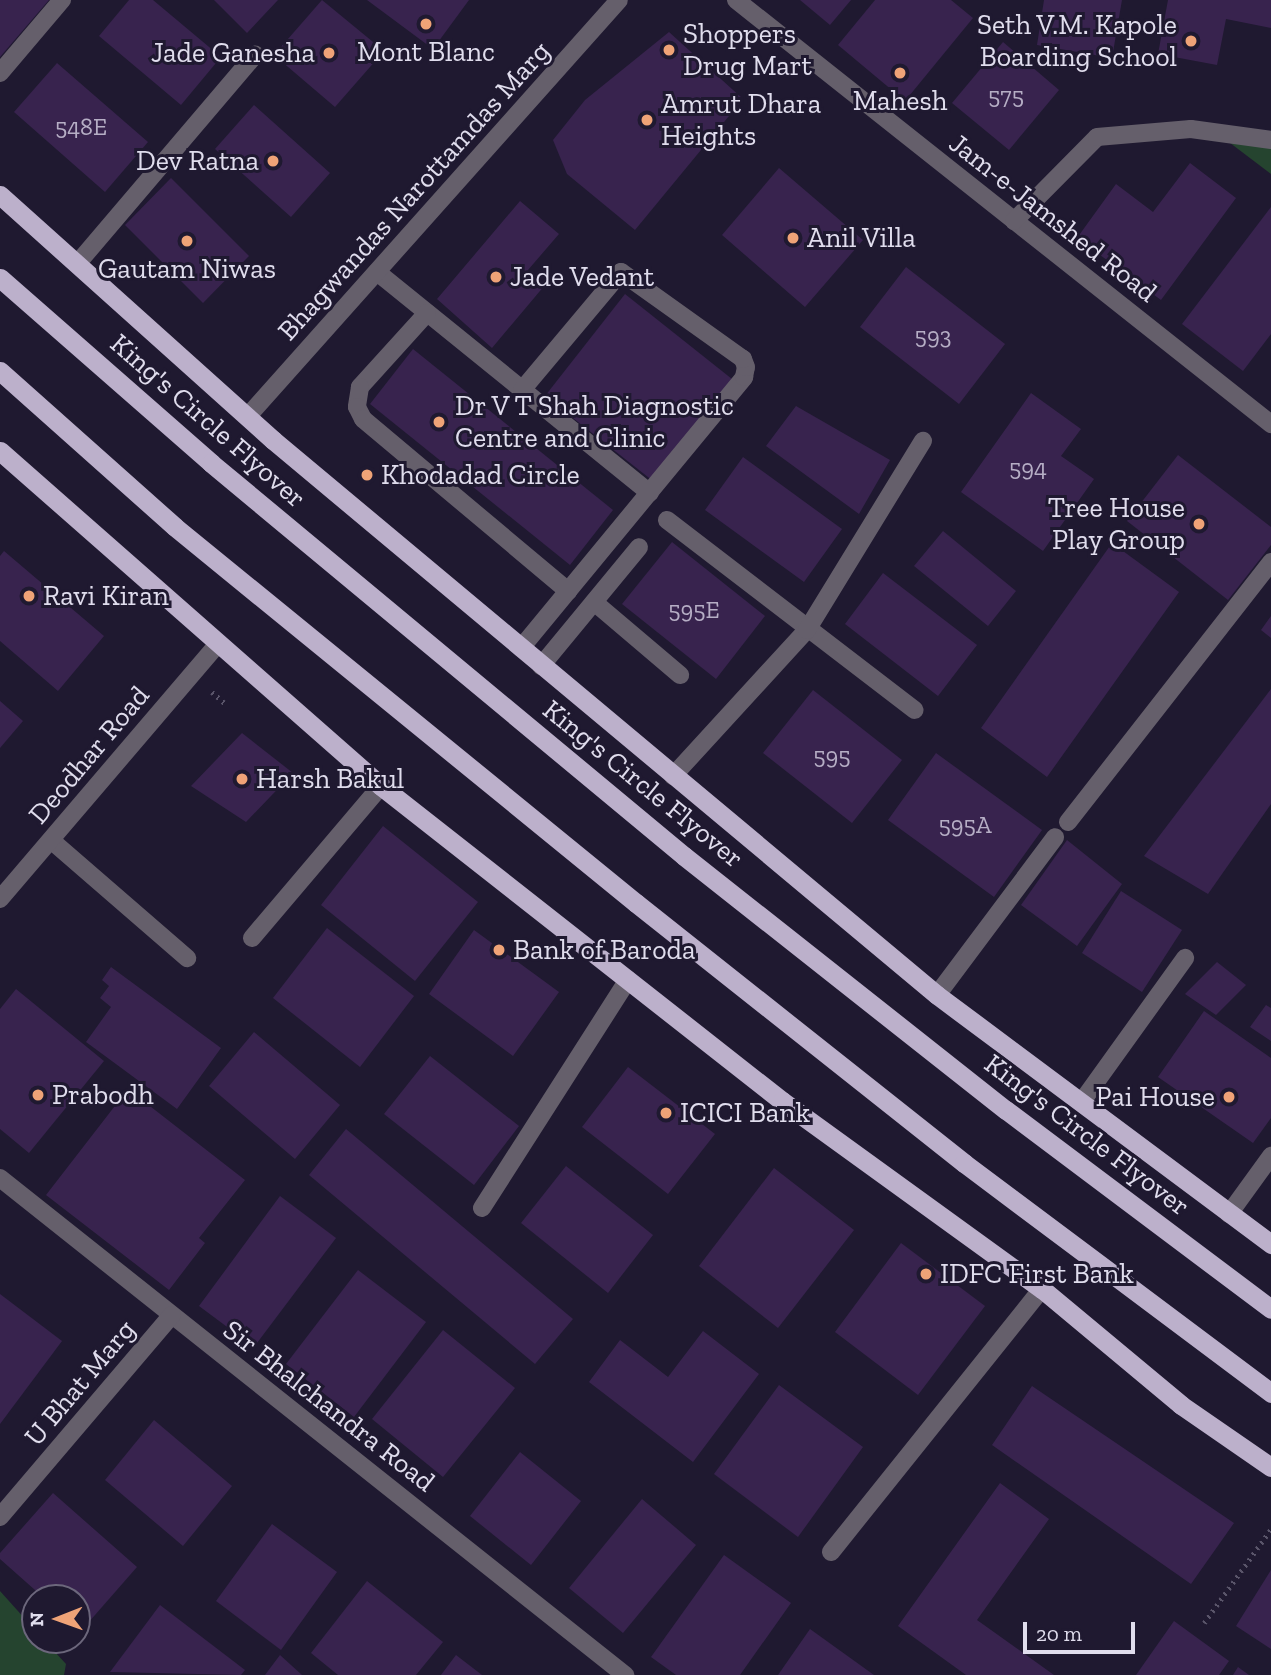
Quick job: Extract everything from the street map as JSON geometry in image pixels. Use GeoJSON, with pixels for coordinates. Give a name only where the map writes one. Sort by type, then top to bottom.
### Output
{"type":"FeatureCollection","features":[{"type":"Feature","properties":{"kind":"highway"},"geometry":{"type":"LineString","coordinates":[[0,195],[248,416],[541,666],[937,995],[1083,1100],[1271,1244]]}},
{"type":"Feature","properties":{"kind":"highway","name":"King's Circle Flyover"},"geometry":{"type":"LineString","coordinates":[[0,278],[211,463],[684,856],[1006,1110],[1271,1310]]}},
{"type":"Feature","properties":{"kind":"highway"},"geometry":{"type":"LineString","coordinates":[[0,371],[175,527],[636,903],[964,1163],[1271,1393]]}},
{"type":"Feature","properties":{"kind":"highway"},"geometry":{"type":"LineString","coordinates":[[0,451],[382,786],[782,1101],[1042,1289],[1181,1405],[1271,1467]]}},
{"type":"Feature","properties":{"kind":"street"},"geometry":{"type":"LineString","coordinates":[[0,73],[62,0]]}},
{"type":"Feature","properties":{"kind":"street","name":"Bhagwandas Narottamdas Marg"},"geometry":{"type":"LineString","coordinates":[[248,416],[619,0]]}},
{"type":"Feature","properties":{"kind":"street","name":"Jam-e-Jamshed Road"},"geometry":{"type":"LineString","coordinates":[[736,0],[1271,424]]}},
{"type":"Feature","properties":{"kind":"street"},"geometry":{"type":"LineString","coordinates":[[77,264],[255,55]]}},
{"type":"Feature","properties":{"kind":"street"},"geometry":{"type":"LineString","coordinates":[[1014,220],[1097,137],[1191,129],[1271,140]]}},
{"type":"Feature","properties":{"kind":"street"},"geometry":{"type":"LineString","coordinates":[[377,272],[650,494]]}},
{"type":"Feature","properties":{"kind":"street"},"geometry":{"type":"LineString","coordinates":[[521,649],[744,377],[743,359],[621,272],[522,390]]}},
{"type":"Feature","properties":{"kind":"street"},"geometry":{"type":"LineString","coordinates":[[427,313],[360,387],[358,407],[363,419],[568,591]]}},
{"type":"Feature","properties":{"kind":"street"},"geometry":{"type":"LineString","coordinates":[[673,776],[807,631],[923,441]]}},
{"type":"Feature","properties":{"kind":"street"},"geometry":{"type":"LineString","coordinates":[[667,520],[807,631],[915,710]]}},
{"type":"Feature","properties":{"kind":"street"},"geometry":{"type":"LineString","coordinates":[[541,666],[639,547]]}},
{"type":"Feature","properties":{"kind":"street"},"geometry":{"type":"LineString","coordinates":[[1068,822],[1271,562]]}},
{"type":"Feature","properties":{"kind":"street"},"geometry":{"type":"LineString","coordinates":[[594,602],[680,675]]}},
{"type":"Feature","properties":{"kind":"street","name":"Deodhar Road"},"geometry":{"type":"LineString","coordinates":[[0,899],[218,644]]}},
{"type":"Feature","properties":{"kind":"street"},"geometry":{"type":"LineString","coordinates":[[252,938],[382,786]]}},
{"type":"Feature","properties":{"kind":"street"},"geometry":{"type":"LineString","coordinates":[[937,995],[1055,837]]}},
{"type":"Feature","properties":{"kind":"street"},"geometry":{"type":"LineString","coordinates":[[52,841],[187,958]]}},
{"type":"Feature","properties":{"kind":"street"},"geometry":{"type":"LineString","coordinates":[[1083,1100],[1185,958]]}},
{"type":"Feature","properties":{"kind":"street"},"geometry":{"type":"LineString","coordinates":[[482,1208],[628,980]]}},
{"type":"Feature","properties":{"kind":"street"},"geometry":{"type":"LineString","coordinates":[[1229,1214],[1271,1156]]}},
{"type":"Feature","properties":{"kind":"street","name":"Sir Bhalchandra Road"},"geometry":{"type":"LineString","coordinates":[[0,1178],[625,1675]]}},
{"type":"Feature","properties":{"kind":"street"},"geometry":{"type":"LineString","coordinates":[[831,1552],[1042,1289]]}},
{"type":"Feature","properties":{"kind":"street","name":"U Bhat Marg"},"geometry":{"type":"LineString","coordinates":[[0,1517],[172,1315]]}},
{"type":"Feature","properties":{"kind":"path"},"geometry":{"type":"LineString","coordinates":[[1204,1623],[1271,1529]]}},
{"type":"Feature","properties":{"kind":"green space"},"geometry":{"type":"Polygon","coordinates":[[[1209,127],[1271,137],[1271,174],[1209,127]]]}},
{"type":"Feature","properties":{"kind":"green space"},"geometry":{"type":"Polygon","coordinates":[[[0,1591],[21,1614],[21,1654],[57,1654],[66,1664],[64,1675],[0,1675],[0,1591]]]}},
{"type":"Feature","properties":{"kind":"building"},"geometry":{"type":"Polygon","coordinates":[[[0,0],[49,0],[0,57],[0,0]]]}},
{"type":"Feature","properties":{"kind":"building"},"geometry":{"type":"Polygon","coordinates":[[[129,0],[153,0],[221,57],[181,105],[99,36],[129,0]]]}},
{"type":"Feature","properties":{"kind":"building"},"geometry":{"type":"Polygon","coordinates":[[[214,0],[278,0],[247,33],[214,0]]]}},
{"type":"Feature","properties":{"kind":"building","name":"Jade Ganesha"},"geometry":{"type":"Polygon","coordinates":[[[322,0],[384,51],[335,107],[274,55],[322,0]]]}},
{"type":"Feature","properties":{"kind":"building","name":"Mont Blanc"},"geometry":{"type":"Polygon","coordinates":[[[367,0],[469,0],[433,49],[367,0]]]}},
{"type":"Feature","properties":{"kind":"building"},"geometry":{"type":"Polygon","coordinates":[[[800,0],[851,0],[830,25],[800,0]]]}},
{"type":"Feature","properties":{"kind":"building","name":"Mahesh"},"geometry":{"type":"Polygon","coordinates":[[[875,0],[951,0],[973,18],[905,101],[838,45],[875,0]]]}},
{"type":"Feature","properties":{"kind":"building"},"geometry":{"type":"Polygon","coordinates":[[[1044,0],[1122,0],[1112,58],[1037,45],[1044,0]]]}},
{"type":"Feature","properties":{"kind":"building","name":"Seth V.M. Kapole Boarding School"},"geometry":{"type":"Polygon","coordinates":[[[1168,0],[1271,0],[1271,28],[1226,19],[1217,65],[1158,54],[1168,0]]]}},
{"type":"Feature","properties":{"kind":"building","name":"Amrut Dhara Heights"},"geometry":{"type":"Polygon","coordinates":[[[669,32],[743,99],[635,230],[567,174],[553,140],[585,100],[669,32]]]}},
{"type":"Feature","properties":{"kind":"building"},"geometry":{"type":"Polygon","coordinates":[[[1003,42],[1059,90],[1009,150],[952,103],[1003,42]]]}},
{"type":"Feature","properties":{"kind":"building"},"geometry":{"type":"Polygon","coordinates":[[[57,63],[148,142],[105,192],[14,112],[57,63]]]}},
{"type":"Feature","properties":{"kind":"building","name":"Dev Ratna"},"geometry":{"type":"Polygon","coordinates":[[[254,105],[330,173],[291,217],[215,149],[254,105]]]}},
{"type":"Feature","properties":{"kind":"building"},"geometry":{"type":"Polygon","coordinates":[[[1190,163],[1236,198],[1161,300],[1077,238],[1116,184],[1153,212],[1190,163]]]}},
{"type":"Feature","properties":{"kind":"building","name":"Anil Villa"},"geometry":{"type":"Polygon","coordinates":[[[779,168],[863,240],[805,307],[722,235],[779,168]]]}},
{"type":"Feature","properties":{"kind":"building","name":"Gautam Niwas"},"geometry":{"type":"Polygon","coordinates":[[[171,178],[249,256],[203,303],[125,225],[171,178]]]}},
{"type":"Feature","properties":{"kind":"building","name":"Jade Vedant"},"geometry":{"type":"Polygon","coordinates":[[[520,201],[559,234],[528,270],[545,285],[492,348],[437,299],[520,201]]]}},
{"type":"Feature","properties":{"kind":"building"},"geometry":{"type":"Polygon","coordinates":[[[1271,207],[1271,334],[1243,371],[1182,324],[1271,207]]]}},
{"type":"Feature","properties":{"kind":"building"},"geometry":{"type":"Polygon","coordinates":[[[906,267],[1005,344],[959,404],[860,327],[906,267]]]}},
{"type":"Feature","properties":{"kind":"building"},"geometry":{"type":"Polygon","coordinates":[[[625,294],[732,379],[653,481],[545,396],[625,294]]]}},
{"type":"Feature","properties":{"kind":"building"},"geometry":{"type":"Polygon","coordinates":[[[413,349],[613,510],[570,565],[370,404],[413,349]]]}},
{"type":"Feature","properties":{"kind":"building"},"geometry":{"type":"Polygon","coordinates":[[[1031,393],[1081,429],[1061,456],[1094,479],[1043,551],[961,492],[1031,393]]]}},
{"type":"Feature","properties":{"kind":"building"},"geometry":{"type":"Polygon","coordinates":[[[796,406],[890,460],[859,514],[766,446],[796,406]]]}},
{"type":"Feature","properties":{"kind":"building","name":"Tree House Play Group"},"geometry":{"type":"Polygon","coordinates":[[[1178,455],[1271,527],[1271,545],[1228,600],[1127,521],[1178,455]]]}},
{"type":"Feature","properties":{"kind":"building"},"geometry":{"type":"Polygon","coordinates":[[[743,457],[842,529],[804,582],[705,510],[743,457]]]}},
{"type":"Feature","properties":{"kind":"building"},"geometry":{"type":"Polygon","coordinates":[[[943,531],[1016,591],[988,626],[914,566],[943,531]]]}},
{"type":"Feature","properties":{"kind":"building"},"geometry":{"type":"Polygon","coordinates":[[[672,542],[765,616],[716,679],[622,604],[672,542]]]}},
{"type":"Feature","properties":{"kind":"building"},"geometry":{"type":"Polygon","coordinates":[[[1112,543],[1179,592],[1047,777],[981,728],[1112,543]]]}},
{"type":"Feature","properties":{"kind":"building","name":"Ravi Kiran"},"geometry":{"type":"Polygon","coordinates":[[[4,551],[104,636],[58,691],[0,641],[0,556],[4,551]]]}},
{"type":"Feature","properties":{"kind":"building"},"geometry":{"type":"Polygon","coordinates":[[[883,573],[977,645],[938,696],[845,624],[883,573]]]}},
{"type":"Feature","properties":{"kind":"building"},"geometry":{"type":"Polygon","coordinates":[[[1271,616],[1271,638],[1261,630],[1271,616]]]}},
{"type":"Feature","properties":{"kind":"building"},"geometry":{"type":"Polygon","coordinates":[[[1271,689],[1271,804],[1208,894],[1144,856],[1271,689]]]}},
{"type":"Feature","properties":{"kind":"building"},"geometry":{"type":"Polygon","coordinates":[[[813,690],[902,760],[852,823],[763,753],[813,690]]]}},
{"type":"Feature","properties":{"kind":"building"},"geometry":{"type":"Polygon","coordinates":[[[0,701],[23,721],[0,748],[0,701]]]}},
{"type":"Feature","properties":{"kind":"building","name":"Harsh Bakul"},"geometry":{"type":"Polygon","coordinates":[[[242,733],[293,773],[246,822],[191,786],[242,733]]]}},
{"type":"Feature","properties":{"kind":"building"},"geometry":{"type":"Polygon","coordinates":[[[936,753],[1042,830],[994,897],[888,820],[936,753]]]}},
{"type":"Feature","properties":{"kind":"building"},"geometry":{"type":"Polygon","coordinates":[[[383,826],[478,902],[415,981],[321,905],[383,826]]]}},
{"type":"Feature","properties":{"kind":"building"},"geometry":{"type":"Polygon","coordinates":[[[1067,840],[1122,884],[1077,946],[1021,905],[1067,840]]]}},
{"type":"Feature","properties":{"kind":"building"},"geometry":{"type":"Polygon","coordinates":[[[1121,891],[1182,930],[1142,992],[1082,953],[1121,891]]]}},
{"type":"Feature","properties":{"kind":"building"},"geometry":{"type":"Polygon","coordinates":[[[327,928],[414,996],[360,1067],[273,998],[327,928]]]}},
{"type":"Feature","properties":{"kind":"building"},"geometry":{"type":"Polygon","coordinates":[[[474,930],[559,992],[513,1056],[429,994],[474,930]]]}},
{"type":"Feature","properties":{"kind":"building"},"geometry":{"type":"Polygon","coordinates":[[[1217,962],[1246,985],[1216,1015],[1185,994],[1217,962]]]}},
{"type":"Feature","properties":{"kind":"building"},"geometry":{"type":"Polygon","coordinates":[[[111,967],[221,1048],[177,1109],[86,1042],[111,1007],[100,998],[109,986],[102,980],[111,967]]]}},
{"type":"Feature","properties":{"kind":"building","name":"Prabodh"},"geometry":{"type":"Polygon","coordinates":[[[16,989],[104,1061],[29,1153],[0,1129],[0,1009],[16,989]]]}},
{"type":"Feature","properties":{"kind":"building"},"geometry":{"type":"Polygon","coordinates":[[[1266,1005],[1271,1008],[1271,1041],[1250,1027],[1266,1005]]]}},
{"type":"Feature","properties":{"kind":"building","name":"Pai House"},"geometry":{"type":"Polygon","coordinates":[[[1204,1011],[1271,1058],[1271,1118],[1253,1143],[1158,1077],[1204,1011]]]}},
{"type":"Feature","properties":{"kind":"building"},"geometry":{"type":"Polygon","coordinates":[[[254,1032],[340,1105],[295,1159],[209,1086],[254,1032]]]}},
{"type":"Feature","properties":{"kind":"building"},"geometry":{"type":"Polygon","coordinates":[[[430,1056],[519,1126],[474,1185],[384,1114],[430,1056]]]}},
{"type":"Feature","properties":{"kind":"building"},"geometry":{"type":"Polygon","coordinates":[[[628,1067],[715,1134],[668,1194],[582,1127],[628,1067]]]}},
{"type":"Feature","properties":{"kind":"building"},"geometry":{"type":"Polygon","coordinates":[[[128,1089],[245,1180],[199,1238],[205,1243],[169,1290],[46,1195],[128,1089]]]}},
{"type":"Feature","properties":{"kind":"building"},"geometry":{"type":"Polygon","coordinates":[[[346,1129],[573,1319],[535,1364],[309,1175],[346,1129]]]}},
{"type":"Feature","properties":{"kind":"building"},"geometry":{"type":"Polygon","coordinates":[[[566,1166],[653,1235],[608,1293],[521,1223],[566,1166]]]}},
{"type":"Feature","properties":{"kind":"building"},"geometry":{"type":"Polygon","coordinates":[[[774,1168],[854,1230],[778,1328],[699,1266],[774,1168]]]}},
{"type":"Feature","properties":{"kind":"building"},"geometry":{"type":"Polygon","coordinates":[[[280,1196],[336,1238],[254,1347],[199,1306],[280,1196]]]}},
{"type":"Feature","properties":{"kind":"building"},"geometry":{"type":"Polygon","coordinates":[[[901,1243],[985,1306],[918,1395],[835,1332],[901,1243]]]}},
{"type":"Feature","properties":{"kind":"building"},"geometry":{"type":"Polygon","coordinates":[[[358,1270],[426,1322],[354,1417],[286,1364],[358,1270]]]}},
{"type":"Feature","properties":{"kind":"building"},"geometry":{"type":"Polygon","coordinates":[[[0,1294],[62,1341],[0,1424],[0,1294]]]}},
{"type":"Feature","properties":{"kind":"building"},"geometry":{"type":"Polygon","coordinates":[[[443,1330],[515,1388],[443,1477],[372,1419],[443,1330]]]}},
{"type":"Feature","properties":{"kind":"building"},"geometry":{"type":"Polygon","coordinates":[[[703,1331],[759,1374],[693,1462],[589,1382],[620,1340],[668,1377],[703,1331]]]}},
{"type":"Feature","properties":{"kind":"building"},"geometry":{"type":"Polygon","coordinates":[[[779,1385],[863,1447],[798,1537],[714,1474],[779,1385]]]}},
{"type":"Feature","properties":{"kind":"building"},"geometry":{"type":"Polygon","coordinates":[[[1032,1386],[1234,1523],[1191,1584],[992,1445],[1032,1386]]]}},
{"type":"Feature","properties":{"kind":"building"},"geometry":{"type":"Polygon","coordinates":[[[154,1420],[232,1486],[183,1546],[105,1480],[154,1420]]]}},
{"type":"Feature","properties":{"kind":"building"},"geometry":{"type":"Polygon","coordinates":[[[520,1452],[581,1501],[531,1565],[470,1516],[520,1452]]]}},
{"type":"Feature","properties":{"kind":"building"},"geometry":{"type":"Polygon","coordinates":[[[1000,1483],[1049,1519],[977,1620],[1054,1675],[966,1675],[898,1626],[1000,1483]]]}},
{"type":"Feature","properties":{"kind":"building"},"geometry":{"type":"Polygon","coordinates":[[[53,1493],[137,1567],[91,1620],[91,1584],[28,1584],[0,1559],[0,1553],[53,1493]]]}},
{"type":"Feature","properties":{"kind":"building"},"geometry":{"type":"Polygon","coordinates":[[[642,1499],[696,1545],[623,1633],[569,1588],[642,1499]]]}},
{"type":"Feature","properties":{"kind":"building"},"geometry":{"type":"Polygon","coordinates":[[[272,1524],[337,1572],[281,1650],[216,1601],[272,1524]]]}},
{"type":"Feature","properties":{"kind":"building"},"geometry":{"type":"Polygon","coordinates":[[[724,1555],[791,1603],[740,1675],[676,1675],[651,1657],[724,1555]]]}},
{"type":"Feature","properties":{"kind":"building"},"geometry":{"type":"Polygon","coordinates":[[[1271,1570],[1271,1649],[1236,1626],[1271,1570]]]}},
{"type":"Feature","properties":{"kind":"building"},"geometry":{"type":"Polygon","coordinates":[[[367,1581],[443,1642],[416,1675],[338,1675],[311,1653],[367,1581]]]}},
{"type":"Feature","properties":{"kind":"building"},"geometry":{"type":"Polygon","coordinates":[[[160,1605],[245,1670],[241,1675],[110,1672],[160,1605]]]}},
{"type":"Feature","properties":{"kind":"building"},"geometry":{"type":"Polygon","coordinates":[[[1174,1621],[1229,1661],[1219,1675],[1136,1675],[1174,1621]]]}},
{"type":"Feature","properties":{"kind":"building"},"geometry":{"type":"Polygon","coordinates":[[[810,1629],[874,1675],[778,1675],[810,1629]]]}},
{"type":"Feature","properties":{"kind":"building"},"geometry":{"type":"Polygon","coordinates":[[[280,1655],[302,1675],[265,1675],[280,1655]]]}},
{"type":"Feature","properties":{"kind":"building"},"geometry":{"type":"Polygon","coordinates":[[[456,1655],[482,1675],[441,1675],[456,1655]]]}},
{"type":"Feature","properties":{"kind":"building"},"geometry":{"type":"Polygon","coordinates":[[[1238,1667],[1249,1675],[1233,1675],[1238,1667]]]}},
{"type":"Feature","properties":{"kind":"place","name":"Mont Blanc"},"geometry":{"type":"Point","coordinates":[426,24]}},
{"type":"Feature","properties":{"kind":"place","name":"Seth V.M. Kapole Boarding School"},"geometry":{"type":"Point","coordinates":[1191,41]}},
{"type":"Feature","properties":{"kind":"place","name":"Shoppers Drug Mart"},"geometry":{"type":"Point","coordinates":[669,50]}},
{"type":"Feature","properties":{"kind":"place","name":"Jade Ganesha"},"geometry":{"type":"Point","coordinates":[329,53]}},
{"type":"Feature","properties":{"kind":"place","name":"Mahesh"},"geometry":{"type":"Point","coordinates":[900,73]}},
{"type":"Feature","properties":{"kind":"place","name":"Amrut Dhara Heights"},"geometry":{"type":"Point","coordinates":[647,120]}},
{"type":"Feature","properties":{"kind":"place","name":"Dev Ratna"},"geometry":{"type":"Point","coordinates":[273,161]}},
{"type":"Feature","properties":{"kind":"place","name":"Anil Villa"},"geometry":{"type":"Point","coordinates":[793,238]}},
{"type":"Feature","properties":{"kind":"place","name":"Gautam Niwas"},"geometry":{"type":"Point","coordinates":[187,241]}},
{"type":"Feature","properties":{"kind":"place","name":"Jade Vedant"},"geometry":{"type":"Point","coordinates":[496,277]}},
{"type":"Feature","properties":{"kind":"place","name":"Dr V T Shah Diagnostic Centre and Clinic"},"geometry":{"type":"Point","coordinates":[439,422]}},
{"type":"Feature","properties":{"kind":"place","name":"Khodadad Circle"},"geometry":{"type":"Point","coordinates":[367,475]}},
{"type":"Feature","properties":{"kind":"place","name":"Tree House Play Group"},"geometry":{"type":"Point","coordinates":[1199,524]}},
{"type":"Feature","properties":{"kind":"place","name":"Ravi Kiran"},"geometry":{"type":"Point","coordinates":[29,596]}},
{"type":"Feature","properties":{"kind":"place","name":"Harsh Bakul"},"geometry":{"type":"Point","coordinates":[242,779]}},
{"type":"Feature","properties":{"kind":"place","name":"Bank of Baroda"},"geometry":{"type":"Point","coordinates":[499,950]}},
{"type":"Feature","properties":{"kind":"place","name":"Prabodh"},"geometry":{"type":"Point","coordinates":[38,1095]}},
{"type":"Feature","properties":{"kind":"place","name":"Pai House"},"geometry":{"type":"Point","coordinates":[1229,1097]}},
{"type":"Feature","properties":{"kind":"place","name":"ICICI Bank"},"geometry":{"type":"Point","coordinates":[666,1113]}},
{"type":"Feature","properties":{"kind":"place","name":"IDFC First Bank"},"geometry":{"type":"Point","coordinates":[926,1274]}}]}
